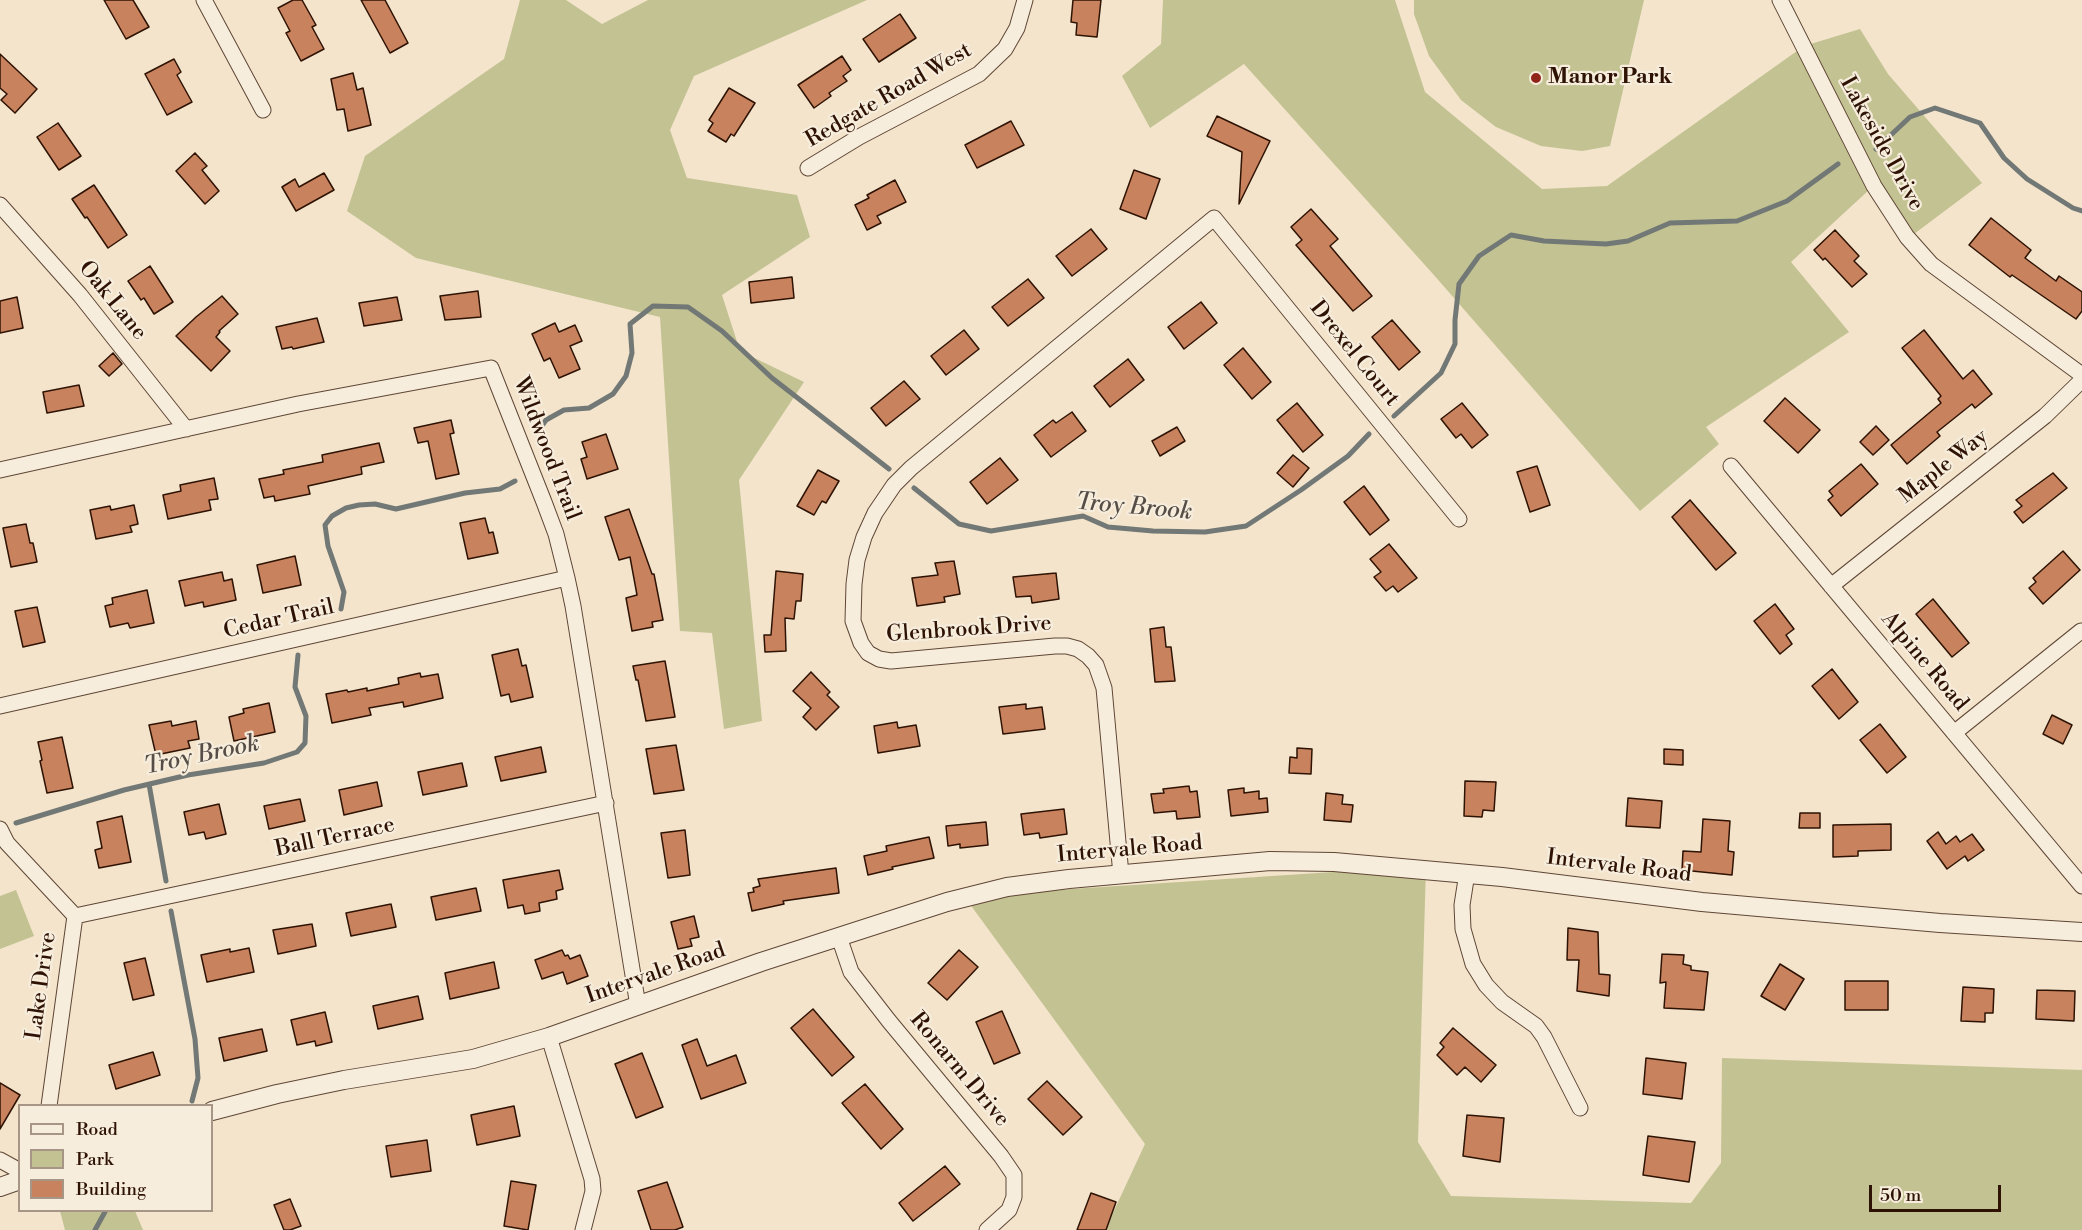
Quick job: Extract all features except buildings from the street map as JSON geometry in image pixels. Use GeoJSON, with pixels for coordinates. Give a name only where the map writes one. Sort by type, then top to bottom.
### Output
{"type":"FeatureCollection","features":[{"type":"Feature","properties":{"kind":"street"},"geometry":{"type":"LineString","coordinates":[[204,0],[263,110]]}},
{"type":"Feature","properties":{"kind":"street","name":"Redgate Road West"},"geometry":{"type":"LineString","coordinates":[[808,168],[859,137],[979,74],[1005,49],[1017,28],[1026,0]]}},
{"type":"Feature","properties":{"kind":"street","name":"Lakeside Drive"},"geometry":{"type":"LineString","coordinates":[[1780,0],[1874,186],[1907,237],[1931,264],[2082,375]]}},
{"type":"Feature","properties":{"kind":"street","name":"Oak Lane"},"geometry":{"type":"LineString","coordinates":[[0,205],[80,295],[186,429]]}},
{"type":"Feature","properties":{"kind":"street","name":"Drexel Court"},"geometry":{"type":"LineString","coordinates":[[1214,218],[1459,519]]}},
{"type":"Feature","properties":{"kind":"street","name":"Glenbrook Drive"},"geometry":{"type":"LineString","coordinates":[[1121,874],[1104,688],[1096,665],[1088,656],[1067,646],[910,660],[879,659],[868,653],[861,644],[853,621],[857,560],[875,513],[894,485],[911,468],[1214,218]]}},
{"type":"Feature","properties":{"kind":"street","name":"Wildwood Trail"},"geometry":{"type":"LineString","coordinates":[[0,470],[298,404],[491,368],[556,534],[567,578],[638,1006]]}},
{"type":"Feature","properties":{"kind":"street","name":"Maple Way"},"geometry":{"type":"LineString","coordinates":[[1831,586],[2045,416],[2082,380]]}},
{"type":"Feature","properties":{"kind":"street","name":"Alpine Road"},"geometry":{"type":"LineString","coordinates":[[1731,466],[2081,884]]}},
{"type":"Feature","properties":{"kind":"street","name":"Cedar Trail"},"geometry":{"type":"LineString","coordinates":[[0,706],[567,578]]}},
{"type":"Feature","properties":{"kind":"street"},"geometry":{"type":"LineString","coordinates":[[1954,733],[2081,631]]}},
{"type":"Feature","properties":{"kind":"street","name":"Ball Terrace"},"geometry":{"type":"LineString","coordinates":[[75,916],[606,803]]}},
{"type":"Feature","properties":{"kind":"street","name":"Lake Drive"},"geometry":{"type":"LineString","coordinates":[[0,828],[7,843],[75,916],[49,1104]]}},
{"type":"Feature","properties":{"kind":"street","name":"Intervale Road"},"geometry":{"type":"LineString","coordinates":[[213,1112],[278,1094],[344,1080],[473,1059],[549,1037],[761,962],[947,902],[1007,887],[1121,874],[1270,861],[1334,861],[1467,873],[1702,902],[1940,923],[2082,932]]}},
{"type":"Feature","properties":{"kind":"street"},"geometry":{"type":"LineString","coordinates":[[1467,873],[1462,905],[1463,929],[1473,964],[1486,985],[1502,1002],[1540,1032],[1580,1108]]}},
{"type":"Feature","properties":{"kind":"street","name":"Ronarm Drive"},"geometry":{"type":"LineString","coordinates":[[839,937],[851,972],[1014,1175],[1016,1187],[1009,1210],[987,1230]]}},
{"type":"Feature","properties":{"kind":"street"},"geometry":{"type":"LineString","coordinates":[[549,1037],[592,1179],[593,1191],[583,1230]]}},
{"type":"Feature","properties":{"kind":"street"},"geometry":{"type":"LineString","coordinates":[[0,1161],[18,1170]]}},
{"type":"Feature","properties":{"kind":"street"},"geometry":{"type":"LineString","coordinates":[[0,1187],[18,1181]]}},
{"type":"Feature","properties":{"kind":"green space"},"geometry":{"type":"Polygon","coordinates":[[[520,0],[566,0],[602,24],[648,0],[867,0],[694,76],[670,130],[687,178],[797,195],[810,237],[722,295],[740,351],[804,382],[739,480],[762,721],[724,729],[712,633],[680,631],[660,317],[416,258],[347,211],[365,156],[504,59],[520,0]]]}},
{"type":"Feature","properties":{"kind":"green space"},"geometry":{"type":"Polygon","coordinates":[[[1163,0],[1395,0],[1425,92],[1542,189],[1607,186],[1804,46],[1860,29],[1888,74],[1982,183],[1906,240],[1870,189],[1791,262],[1849,332],[1706,427],[1719,444],[1640,511],[1433,274],[1244,64],[1150,128],[1122,76],[1161,44],[1163,0]]]}},
{"type":"Feature","properties":{"kind":"green space","name":"Manor Park"},"geometry":{"type":"Polygon","coordinates":[[[1414,0],[1644,0],[1610,146],[1582,151],[1541,146],[1496,127],[1461,100],[1429,56],[1414,14],[1414,0]]]}},
{"type":"Feature","properties":{"kind":"green space"},"geometry":{"type":"Polygon","coordinates":[[[1426,866],[1418,1142],[1451,1196],[1691,1203],[1721,1163],[1722,1058],[2082,1070],[2082,1230],[1105,1230],[1145,1144],[964,896],[1426,866]]]}},
{"type":"Feature","properties":{"kind":"green space"},"geometry":{"type":"Polygon","coordinates":[[[16,890],[34,936],[0,949],[0,896],[16,890]]]}},
{"type":"Feature","properties":{"kind":"green space"},"geometry":{"type":"Polygon","coordinates":[[[60,1212],[135,1212],[143,1230],[65,1230],[60,1212]]]}},
{"type":"Feature","properties":{"kind":"waterway","name":"Troy Brook"},"geometry":{"type":"LineString","coordinates":[[1876,149],[1910,117],[1935,108],[1980,123],[2004,158],[2027,179],[2073,208],[2082,211]]}},
{"type":"Feature","properties":{"kind":"waterway","name":"Troy Brook"},"geometry":{"type":"LineString","coordinates":[[1394,416],[1441,373],[1455,344],[1459,284],[1479,256],[1511,235],[1544,241],[1606,244],[1628,241],[1670,223],[1737,221],[1787,201],[1838,164]]}},
{"type":"Feature","properties":{"kind":"waterway","name":"Troy Brook"},"geometry":{"type":"LineString","coordinates":[[539,430],[546,420],[564,410],[589,408],[613,394],[626,376],[632,353],[630,324],[653,306],[688,307],[722,331],[772,378],[889,469]]}},
{"type":"Feature","properties":{"kind":"waterway","name":"Troy Brook"},"geometry":{"type":"LineString","coordinates":[[914,488],[959,524],[991,531],[1083,516],[1108,527],[1205,532],[1246,526],[1348,456],[1369,434]]}},
{"type":"Feature","properties":{"kind":"waterway","name":"Troy Brook"},"geometry":{"type":"LineString","coordinates":[[341,609],[344,592],[328,546],[325,525],[332,516],[346,508],[359,505],[375,504],[396,509],[465,493],[500,489],[515,481]]}},
{"type":"Feature","properties":{"kind":"waterway","name":"Troy Brook"},"geometry":{"type":"LineString","coordinates":[[16,823],[124,790],[188,775],[264,763],[297,752],[305,743],[306,716],[295,687],[298,655]]}},
{"type":"Feature","properties":{"kind":"waterway"},"geometry":{"type":"LineString","coordinates":[[149,784],[166,881]]}},
{"type":"Feature","properties":{"kind":"waterway"},"geometry":{"type":"LineString","coordinates":[[171,911],[195,1039],[198,1078],[192,1101]]}},
{"type":"Feature","properties":{"kind":"waterway"},"geometry":{"type":"LineString","coordinates":[[95,1230],[105,1212]]}},
{"type":"Feature","properties":{"kind":"place","name":"Manor Park"},"geometry":{"type":"Point","coordinates":[1536,78]}}]}
